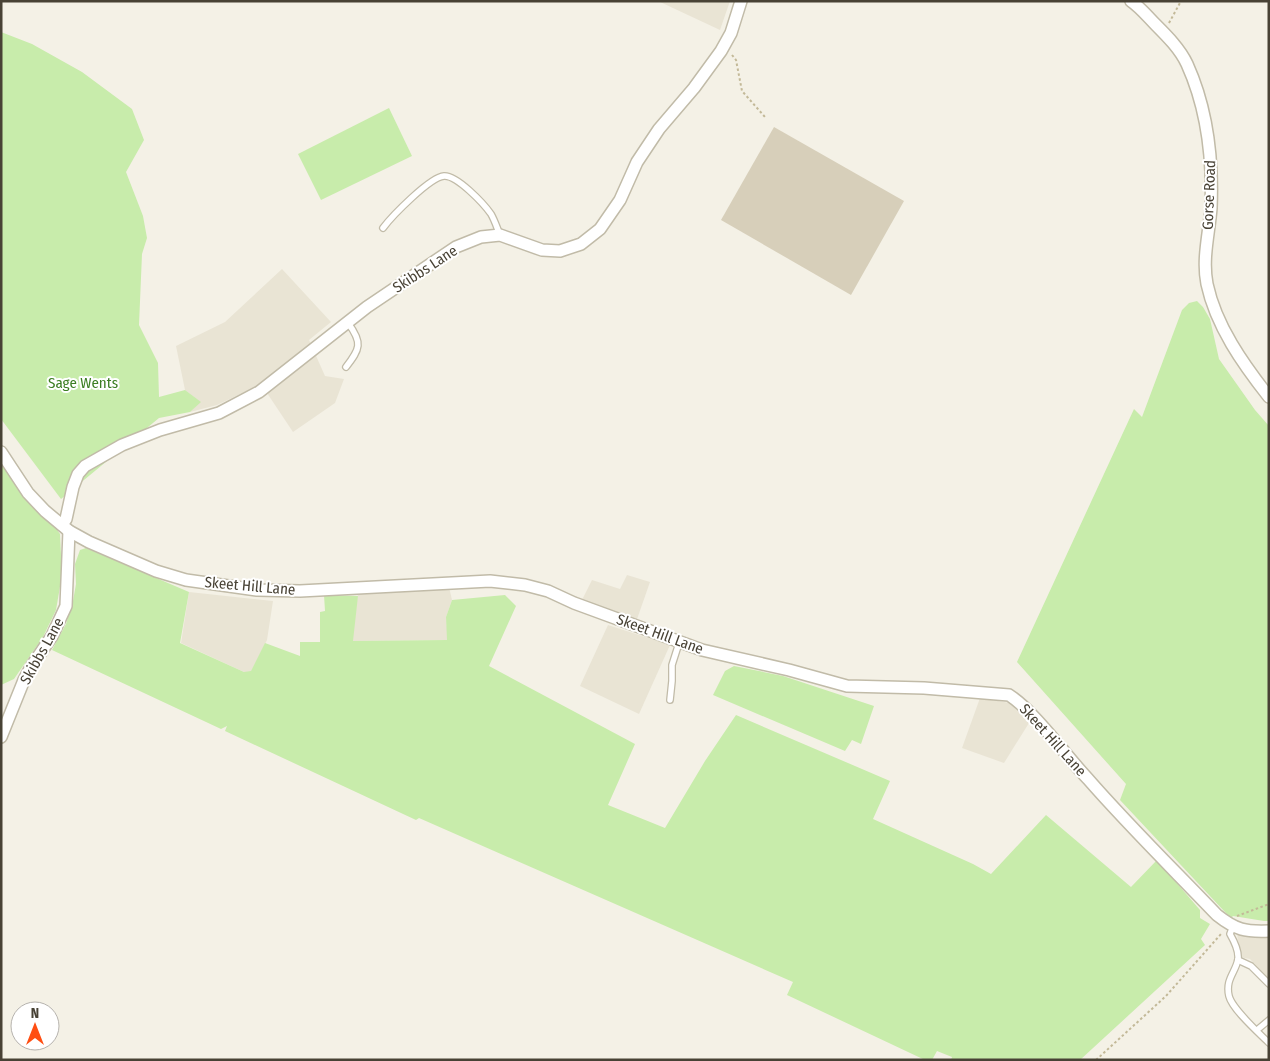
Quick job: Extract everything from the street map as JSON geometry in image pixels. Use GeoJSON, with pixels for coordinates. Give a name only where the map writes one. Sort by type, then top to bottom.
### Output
{"type":"FeatureCollection","features":[{"type":"Feature","properties":{"kind":"street","name":"Skibbs Lane"},"geometry":{"type":"LineString","coordinates":[[1,737],[24,680],[56,629],[66,606],[66,519],[73,487],[78,474],[85,466],[122,445],[160,430],[219,413],[247,400],[260,392],[367,307],[456,248],[481,237],[500,236],[542,250],[560,251],[581,244],[600,229],[620,200],[637,162],[658,128],[694,88],[721,51],[731,33],[742,1]]}},
{"type":"Feature","properties":{"kind":"street","name":"Gorse Road"},"geometry":{"type":"LineString","coordinates":[[1131,1],[1163,32],[1186,62],[1202,106],[1211,159],[1211,209],[1205,258],[1208,284],[1222,328],[1269,397]]}},
{"type":"Feature","properties":{"kind":"street","name":"Skeet Hill Lane"},"geometry":{"type":"LineString","coordinates":[[1,452],[28,493],[65,528],[89,542],[171,576],[186,580],[257,590],[300,591],[490,581],[548,591],[574,603],[679,643],[847,686],[924,688],[1010,695],[1037,720],[1088,780],[1210,908],[1231,926]]}},
{"type":"Feature","properties":{"kind":"street"},"geometry":{"type":"LineString","coordinates":[[1231,926],[1248,931],[1269,931]]}},
{"type":"Feature","properties":{"kind":"lane"},"geometry":{"type":"LineString","coordinates":[[383,228],[421,190],[436,179],[446,175],[462,184],[490,213],[500,236]]}},
{"type":"Feature","properties":{"kind":"lane"},"geometry":{"type":"LineString","coordinates":[[346,367],[356,354],[358,344],[356,334],[348,323]]}},
{"type":"Feature","properties":{"kind":"lane"},"geometry":{"type":"LineString","coordinates":[[670,700],[672,665],[679,643]]}},
{"type":"Feature","properties":{"kind":"lane"},"geometry":{"type":"LineString","coordinates":[[1231,926],[1230,934],[1236,947],[1238,960],[1229,983],[1229,997],[1240,1013],[1269,1043]]}},
{"type":"Feature","properties":{"kind":"lane"},"geometry":{"type":"LineString","coordinates":[[1238,960],[1251,966],[1269,984]]}},
{"type":"Feature","properties":{"kind":"lane"},"geometry":{"type":"LineString","coordinates":[[1257,1030],[1269,1020]]}},
{"type":"Feature","properties":{"kind":"path"},"geometry":{"type":"LineString","coordinates":[[1163,32],[1181,1]]}},
{"type":"Feature","properties":{"kind":"path"},"geometry":{"type":"LineString","coordinates":[[721,51],[730,51],[736,60],[742,91],[765,117]]}},
{"type":"Feature","properties":{"kind":"path"},"geometry":{"type":"LineString","coordinates":[[1096,1060],[1166,996],[1231,926],[1234,916],[1269,904]]}},
{"type":"Feature","properties":{"kind":"shaded area"},"geometry":{"type":"Polygon","coordinates":[[[658,1],[730,1],[720,30],[658,1]]]}},
{"type":"Feature","properties":{"kind":"shaded area"},"geometry":{"type":"Polygon","coordinates":[[[282,269],[331,322],[309,340],[325,376],[344,379],[335,403],[293,432],[261,384],[217,405],[190,412],[200,402],[185,390],[176,346],[225,322],[282,269]]]}},
{"type":"Feature","properties":{"kind":"shaded area"},"geometry":{"type":"Polygon","coordinates":[[[627,575],[650,582],[636,622],[582,600],[592,580],[620,589],[627,575]]]}},
{"type":"Feature","properties":{"kind":"shaded area"},"geometry":{"type":"Polygon","coordinates":[[[449,587],[452,600],[446,617],[448,640],[352,641],[358,593],[449,587]]]}},
{"type":"Feature","properties":{"kind":"shaded area"},"geometry":{"type":"Polygon","coordinates":[[[189,592],[273,601],[267,640],[251,672],[244,672],[181,643],[189,592]]]}},
{"type":"Feature","properties":{"kind":"shaded area"},"geometry":{"type":"Polygon","coordinates":[[[608,625],[670,645],[639,714],[580,686],[608,625]]]}},
{"type":"Feature","properties":{"kind":"shaded area"},"geometry":{"type":"Polygon","coordinates":[[[980,698],[1010,703],[1029,723],[1004,763],[962,748],[980,698]]]}},
{"type":"Feature","properties":{"kind":"shaded area"},"geometry":{"type":"Polygon","coordinates":[[[1237,933],[1269,934],[1269,979],[1250,959],[1240,957],[1237,933]]]}},
{"type":"Feature","properties":{"kind":"green space","name":"Sage Wents"},"geometry":{"type":"Polygon","coordinates":[[[1,32],[32,44],[82,72],[132,109],[144,140],[126,172],[143,216],[147,238],[142,254],[139,325],[158,363],[159,397],[185,390],[201,402],[190,412],[159,418],[61,499],[1,419],[1,32]]]}},
{"type":"Feature","properties":{"kind":"green space"},"geometry":{"type":"Polygon","coordinates":[[[389,108],[412,156],[321,200],[298,154],[389,108]]]}},
{"type":"Feature","properties":{"kind":"green space"},"geometry":{"type":"Polygon","coordinates":[[[1197,301],[1210,319],[1219,359],[1255,410],[1269,426],[1269,921],[1233,916],[1231,918],[1224,911],[1120,800],[1126,784],[1017,662],[1134,409],[1142,417],[1182,310],[1189,303],[1197,301]]]}},
{"type":"Feature","properties":{"kind":"green space"},"geometry":{"type":"Polygon","coordinates":[[[1,451],[60,534],[62,575],[56,610],[43,637],[14,679],[1,685],[1,451]]]}},
{"type":"Feature","properties":{"kind":"green space"},"geometry":{"type":"Polygon","coordinates":[[[86,548],[189,592],[180,643],[244,672],[251,671],[265,643],[300,656],[300,642],[320,642],[320,612],[325,611],[324,595],[358,596],[353,641],[447,640],[446,617],[452,600],[505,595],[516,606],[489,666],[635,744],[608,805],[665,828],[705,761],[736,715],[890,781],[873,819],[991,874],[1046,815],[1131,887],[1157,860],[1200,910],[1200,918],[1210,924],[1201,939],[1205,945],[1080,1060],[951,1060],[952,1057],[937,1051],[932,1060],[925,1060],[787,995],[793,982],[419,818],[416,820],[225,731],[227,726],[221,729],[52,650],[66,624],[73,601],[76,584],[75,564],[80,550],[86,548]]]}},
{"type":"Feature","properties":{"kind":"green space"},"geometry":{"type":"Polygon","coordinates":[[[734,666],[783,676],[874,706],[861,744],[852,740],[845,751],[713,695],[725,671],[734,666]]]}},
{"type":"Feature","properties":{"kind":"building"},"geometry":{"type":"Polygon","coordinates":[[[774,127],[904,201],[851,295],[721,220],[774,127]]]}}]}
